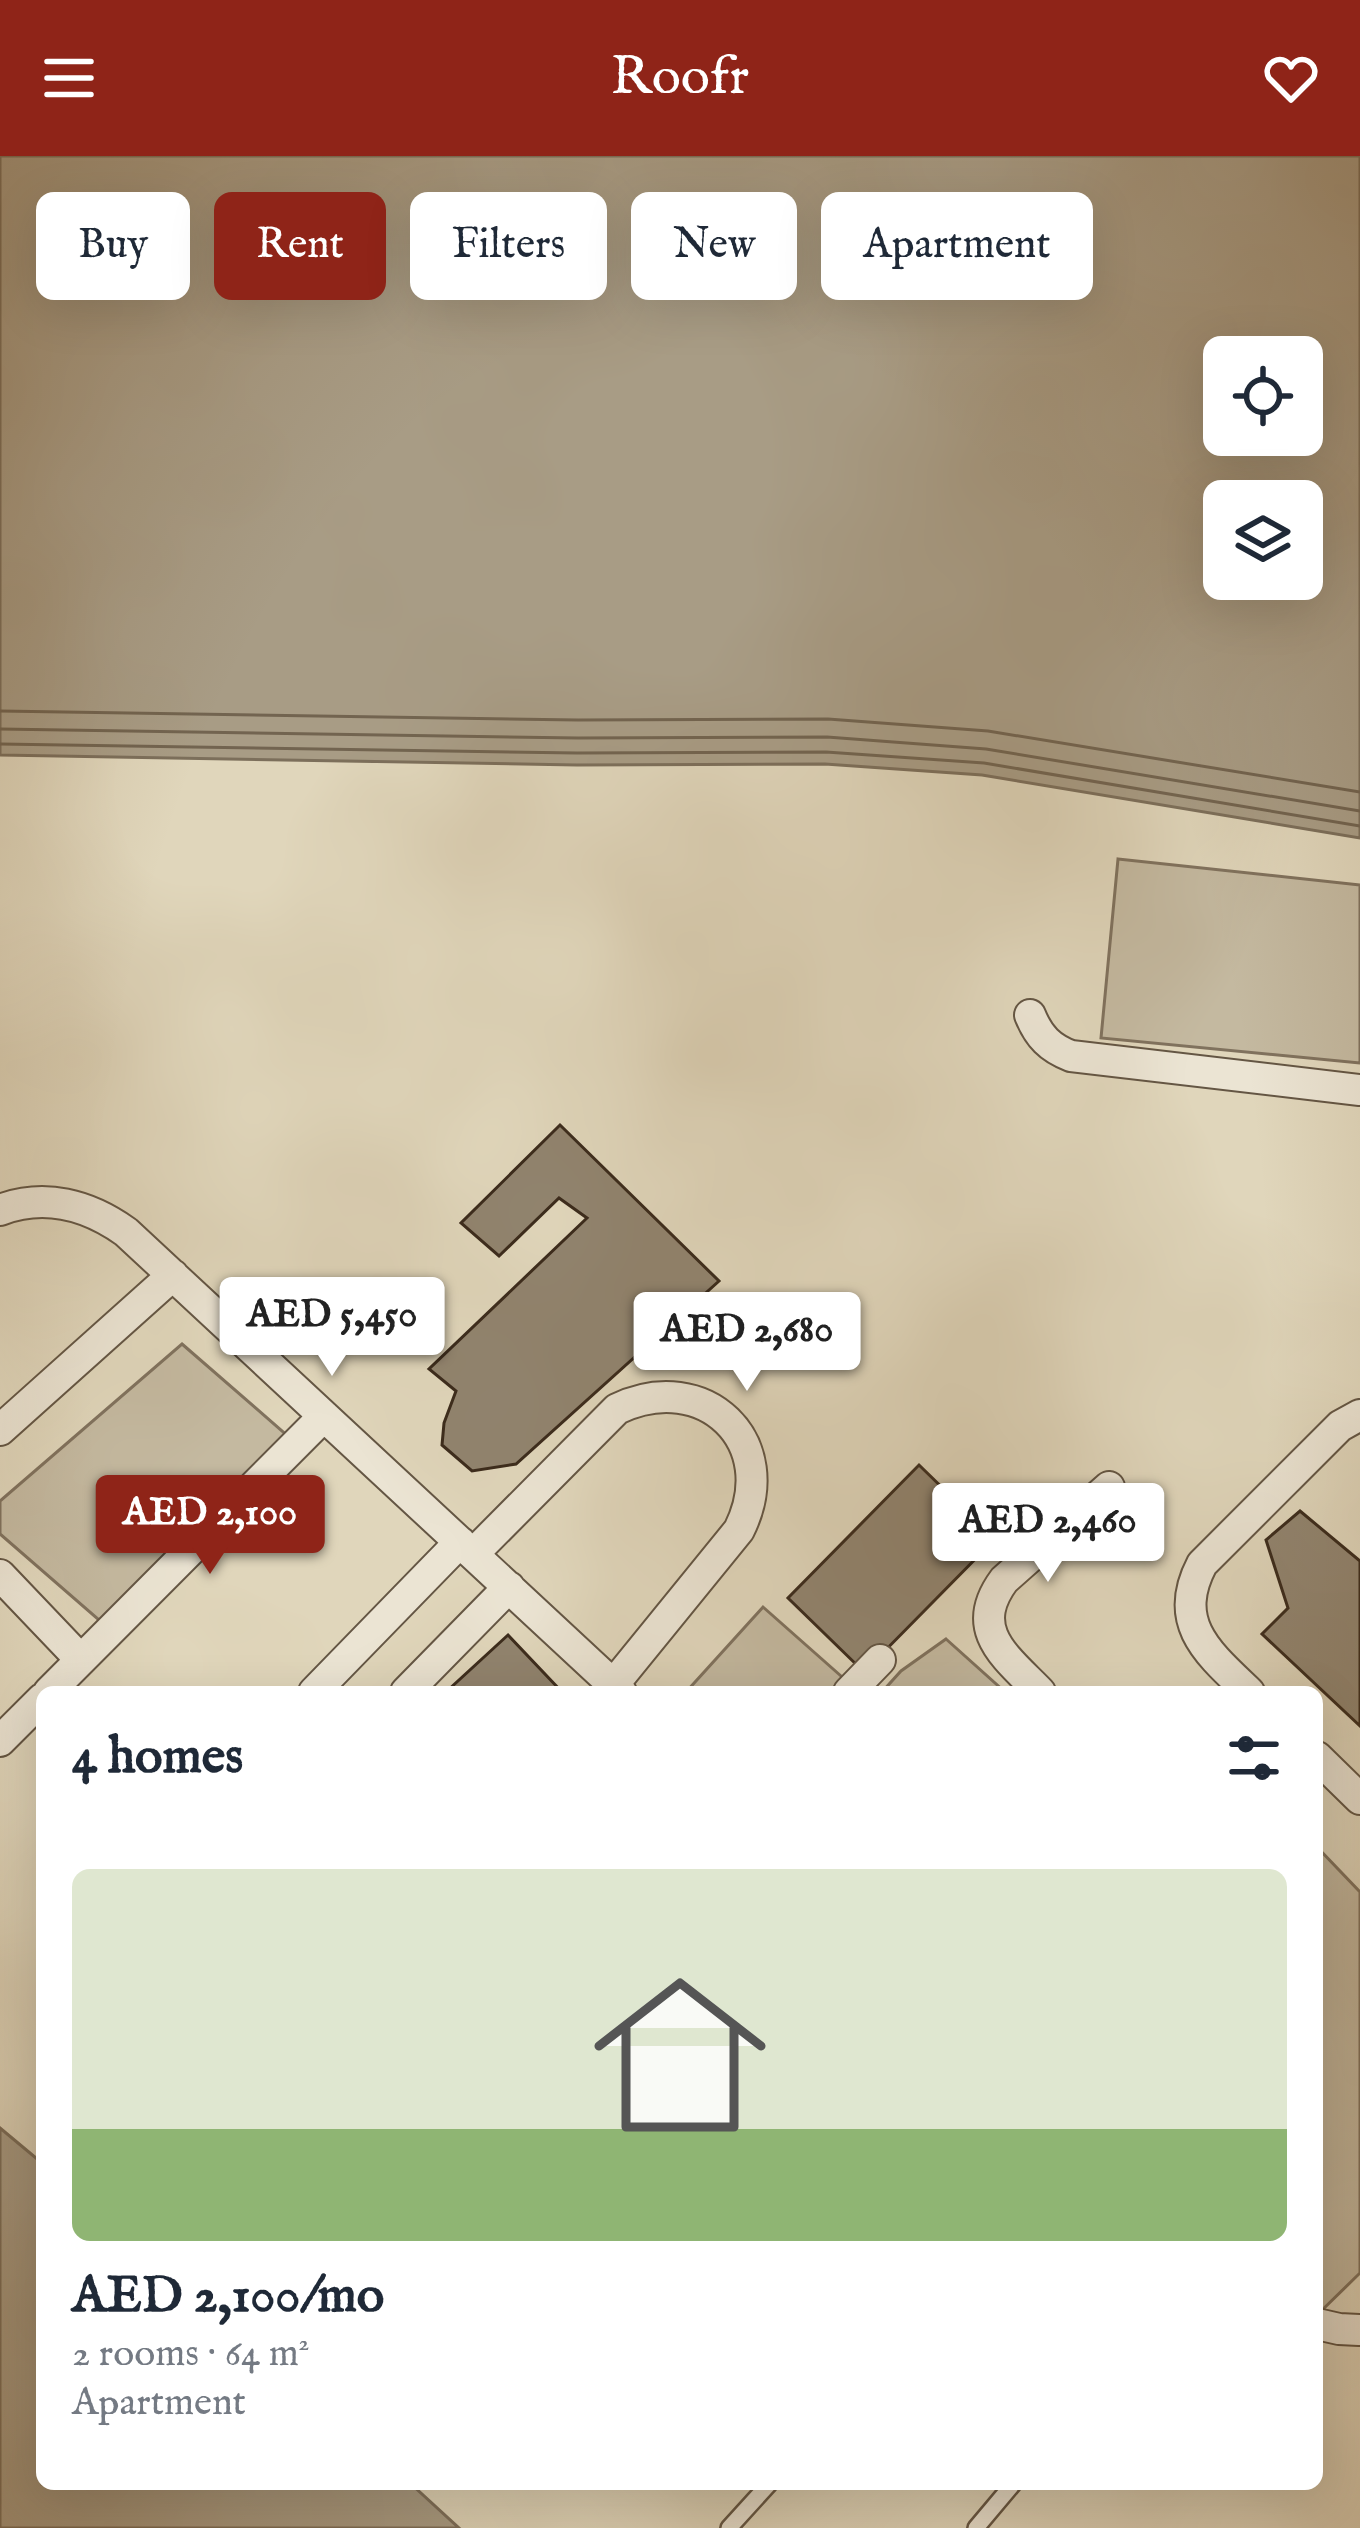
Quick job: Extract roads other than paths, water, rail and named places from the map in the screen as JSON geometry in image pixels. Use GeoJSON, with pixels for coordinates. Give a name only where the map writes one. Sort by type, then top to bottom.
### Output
{"type":"FeatureCollection","features":[{"type":"Feature","properties":{"kind":"street"},"geometry":{"type":"LineString","coordinates":[[1030,1015],[1045,1041],[1072,1056],[1360,1090]]}},
{"type":"Feature","properties":{"kind":"street"},"geometry":{"type":"LineString","coordinates":[[0,1210],[57,1202],[82,1207],[126,1232],[615,1686]]}},
{"type":"Feature","properties":{"kind":"street"},"geometry":{"type":"LineString","coordinates":[[0,1430],[172,1275]]}},
{"type":"Feature","properties":{"kind":"street"},"geometry":{"type":"LineString","coordinates":[[320,1686],[617,1409],[637,1400],[680,1396],[719,1413],[735,1429],[752,1468],[753,1489],[739,1530],[619,1686]]}},
{"type":"Feature","properties":{"kind":"street"},"geometry":{"type":"LineString","coordinates":[[1243,1686],[1213,1658],[1194,1630],[1190,1614],[1194,1579],[1202,1564],[1324,1441],[1360,1415]]}},
{"type":"Feature","properties":{"kind":"street"},"geometry":{"type":"LineString","coordinates":[[55,1686],[324,1416]]}},
{"type":"Feature","properties":{"kind":"street"},"geometry":{"type":"LineString","coordinates":[[1034,1686],[999,1651],[988,1622],[995,1592],[1108,1487]]}},
{"type":"Feature","properties":{"kind":"street"},"geometry":{"type":"LineString","coordinates":[[0,1575],[81,1660]]}},
{"type":"Feature","properties":{"kind":"street"},"geometry":{"type":"LineString","coordinates":[[412,1686],[509,1587]]}},
{"type":"Feature","properties":{"kind":"street"},"geometry":{"type":"LineString","coordinates":[[856,1686],[880,1660]]}},
{"type":"Feature","properties":{"kind":"street"},"geometry":{"type":"LineString","coordinates":[[0,1741],[36,1705]]}},
{"type":"Feature","properties":{"kind":"street"},"geometry":{"type":"LineString","coordinates":[[1323,1763],[1360,1798]]}},
{"type":"Feature","properties":{"kind":"street"},"geometry":{"type":"LineString","coordinates":[[1323,2326],[1359,2337]]}},
{"type":"Feature","properties":{"kind":"lane"},"geometry":{"type":"LineString","coordinates":[[730,2528],[764,2490]]}},
{"type":"Feature","properties":{"kind":"lane"},"geometry":{"type":"LineString","coordinates":[[976,2528],[1008,2490]]}},
{"type":"Feature","properties":{"kind":"water"},"geometry":{"type":"Polygon","coordinates":[[[0,156],[1360,156],[1360,838],[982,775],[825,764],[577,765],[0,755],[0,156]]]}},
{"type":"Feature","properties":{"kind":"water"},"geometry":{"type":"Polygon","coordinates":[[[0,2128],[36,2158],[36,2490],[418,2490],[459,2528],[0,2528],[0,2128]]]}}]}
